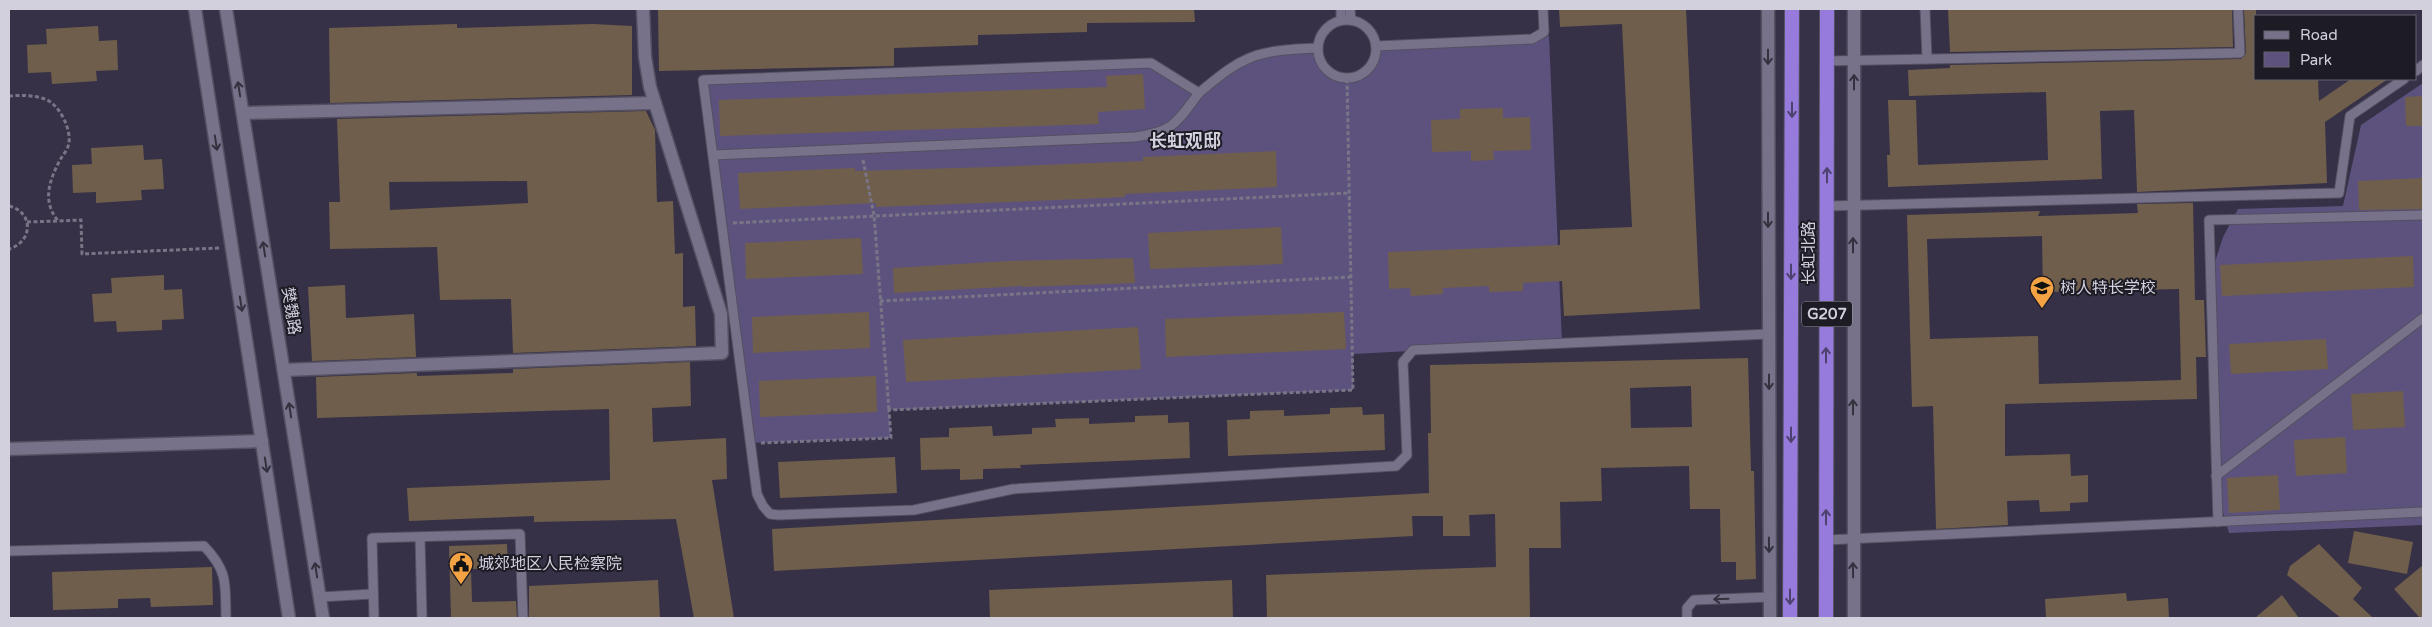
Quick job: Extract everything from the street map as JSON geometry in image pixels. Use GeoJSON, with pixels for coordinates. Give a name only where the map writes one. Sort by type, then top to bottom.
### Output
{"type":"FeatureCollection","features":[{"type":"Feature","properties":{"kind":"highway","name":"长虹北路"},"geometry":{"type":"LineString","coordinates":[[1790,618],[1792,9]]}},
{"type":"Feature","properties":{"kind":"highway","name":"长虹北路"},"geometry":{"type":"LineString","coordinates":[[1826,618],[1827,9]]}},
{"type":"Feature","properties":{"kind":"street"},"geometry":{"type":"LineString","coordinates":[[196,9],[289,618]]}},
{"type":"Feature","properties":{"kind":"street","name":"樊魏路"},"geometry":{"type":"LineString","coordinates":[[226,9],[323,618]]}},
{"type":"Feature","properties":{"kind":"street"},"geometry":{"type":"LineString","coordinates":[[284,370],[722,353],[721,314],[655,103],[645,57],[643,9]]}},
{"type":"Feature","properties":{"kind":"street"},"geometry":{"type":"LineString","coordinates":[[1768,9],[1770,618]]}},
{"type":"Feature","properties":{"kind":"street"},"geometry":{"type":"LineString","coordinates":[[1854,9],[1854,618]]}},
{"type":"Feature","properties":{"kind":"street"},"geometry":{"type":"LineString","coordinates":[[243,113],[655,103]]}},
{"type":"Feature","properties":{"kind":"street"},"geometry":{"type":"LineString","coordinates":[[9,449],[262,441]]}},
{"type":"Feature","properties":{"kind":"lane"},"geometry":{"type":"LineString","coordinates":[[1341,9],[1346,20]]}},
{"type":"Feature","properties":{"kind":"lane"},"geometry":{"type":"LineString","coordinates":[[1346,20],[1350,9]]}},
{"type":"Feature","properties":{"kind":"lane"},"geometry":{"type":"LineString","coordinates":[[1376,46],[1532,39],[1544,32],[1542,9]]}},
{"type":"Feature","properties":{"kind":"lane"},"geometry":{"type":"LineString","coordinates":[[1925,9],[1927,59]]}},
{"type":"Feature","properties":{"kind":"lane"},"geometry":{"type":"LineString","coordinates":[[1827,61],[2240,53],[2238,9]]}},
{"type":"Feature","properties":{"kind":"lane"},"geometry":{"type":"LineString","coordinates":[[1346,20],[1360,23],[1368,29],[1376,46],[1372,65],[1357,77],[1347,79],[1329,73],[1318,58],[1317,48],[1324,30],[1332,24],[1346,20]]}},
{"type":"Feature","properties":{"kind":"lane"},"geometry":{"type":"LineString","coordinates":[[713,156],[1135,137],[1158,133],[1175,124],[1199,93],[1222,73],[1240,62],[1265,52],[1317,48]]}},
{"type":"Feature","properties":{"kind":"lane"},"geometry":{"type":"LineString","coordinates":[[1199,93],[1152,63],[703,80],[757,494],[770,514],[914,510],[1013,489],[1396,466],[1407,455],[1403,362],[1414,350],[1769,334]]}},
{"type":"Feature","properties":{"kind":"lane"},"geometry":{"type":"LineString","coordinates":[[1827,206],[2339,192],[2350,116],[2403,80]]}},
{"type":"Feature","properties":{"kind":"lane"},"geometry":{"type":"LineString","coordinates":[[2218,522],[2209,220],[2423,215]]}},
{"type":"Feature","properties":{"kind":"lane"},"geometry":{"type":"LineString","coordinates":[[2216,476],[2423,318]]}},
{"type":"Feature","properties":{"kind":"lane"},"geometry":{"type":"LineString","coordinates":[[1826,540],[2423,512]]}},
{"type":"Feature","properties":{"kind":"lane"},"geometry":{"type":"LineString","coordinates":[[374,618],[372,538],[520,534],[523,618]]}},
{"type":"Feature","properties":{"kind":"lane"},"geometry":{"type":"LineString","coordinates":[[420,537],[422,618]]}},
{"type":"Feature","properties":{"kind":"lane"},"geometry":{"type":"LineString","coordinates":[[9,551],[204,546],[218,561],[225,581],[226,618]]}},
{"type":"Feature","properties":{"kind":"lane"},"geometry":{"type":"LineString","coordinates":[[320,596],[373,594]]}},
{"type":"Feature","properties":{"kind":"lane"},"geometry":{"type":"LineString","coordinates":[[1687,618],[1687,608],[1694,600],[1770,597]]}},
{"type":"Feature","properties":{"kind":"path"},"geometry":{"type":"LineString","coordinates":[[889,410],[1353,390],[1347,79]]}},
{"type":"Feature","properties":{"kind":"path"},"geometry":{"type":"LineString","coordinates":[[9,96],[26,95],[48,100],[62,115],[68,128],[69,144],[59,163],[47,199],[50,212],[58,221]]}},
{"type":"Feature","properties":{"kind":"path"},"geometry":{"type":"LineString","coordinates":[[750,443],[891,438],[874,215],[861,149]]}},
{"type":"Feature","properties":{"kind":"path"},"geometry":{"type":"LineString","coordinates":[[722,224],[1349,193]]}},
{"type":"Feature","properties":{"kind":"path"},"geometry":{"type":"LineString","coordinates":[[9,206],[20,211],[27,222],[28,229],[22,242],[9,248]]}},
{"type":"Feature","properties":{"kind":"path"},"geometry":{"type":"LineString","coordinates":[[27,222],[81,220],[82,254],[232,248]]}},
{"type":"Feature","properties":{"kind":"path"},"geometry":{"type":"LineString","coordinates":[[880,301],[1351,277]]}},
{"type":"Feature","properties":{"kind":"green space"},"geometry":{"type":"Polygon","coordinates":[[[1544,32],[1549,36],[1562,343],[1353,354],[1353,390],[889,410],[891,438],[750,443],[703,80],[1151,63],[1199,93],[1222,73],[1265,53],[1317,48],[1321,61],[1328,71],[1348,78],[1358,76],[1366,70],[1373,60],[1376,46],[1532,39],[1544,32]]]}},
{"type":"Feature","properties":{"kind":"green space"},"geometry":{"type":"Polygon","coordinates":[[[2423,83],[2423,525],[2229,533],[2222,509],[2215,262],[2223,237],[2238,209],[2343,206],[2361,125],[2423,83]]]}},
{"type":"Feature","properties":{"kind":"building"},"geometry":{"type":"Polygon","coordinates":[[[658,9],[1194,9],[1195,22],[1087,23],[1087,32],[978,35],[978,45],[894,48],[894,66],[659,71],[658,9]]]}},
{"type":"Feature","properties":{"kind":"building"},"geometry":{"type":"Polygon","coordinates":[[[1559,9],[1686,9],[1700,309],[1564,316],[1562,281],[1523,283],[1523,291],[1489,292],[1489,286],[1443,288],[1443,294],[1411,296],[1410,288],[1389,289],[1388,252],[1560,245],[1560,230],[1632,227],[1622,24],[1560,27],[1559,9]]]}},
{"type":"Feature","properties":{"kind":"building"},"geometry":{"type":"Polygon","coordinates":[[[1948,9],[2232,9],[2233,47],[1950,52],[1948,9]]]}},
{"type":"Feature","properties":{"kind":"building"},"geometry":{"type":"Polygon","coordinates":[[[2244,9],[2256,9],[2256,15],[2254,15],[2254,80],[2318,80],[2319,101],[2350,80],[2387,80],[2325,122],[2327,183],[2137,192],[2134,110],[2100,111],[2102,179],[1888,187],[1887,155],[1890,155],[1888,100],[1916,100],[1918,165],[2048,160],[2046,92],[1909,96],[1908,70],[1950,68],[1950,65],[2241,59],[2246,53],[2244,9]]]}},
{"type":"Feature","properties":{"kind":"building"},"geometry":{"type":"Polygon","coordinates":[[[457,24],[457,28],[593,24],[632,26],[632,95],[330,103],[329,28],[457,24]]]}},
{"type":"Feature","properties":{"kind":"building"},"geometry":{"type":"Polygon","coordinates":[[[98,26],[99,41],[117,40],[118,70],[96,71],[97,81],[52,84],[51,72],[28,73],[27,45],[47,44],[46,29],[98,26]]]}},
{"type":"Feature","properties":{"kind":"building"},"geometry":{"type":"Polygon","coordinates":[[[1143,74],[1145,109],[1098,112],[1099,124],[720,136],[719,100],[1107,87],[1106,76],[1143,74]]]}},
{"type":"Feature","properties":{"kind":"building"},"geometry":{"type":"Polygon","coordinates":[[[2423,96],[2423,126],[2406,126],[2405,97],[2423,96]]]}},
{"type":"Feature","properties":{"kind":"building"},"geometry":{"type":"Polygon","coordinates":[[[1503,108],[1503,118],[1530,117],[1531,150],[1493,151],[1494,160],[1471,161],[1471,151],[1432,152],[1431,120],[1460,119],[1460,109],[1503,108]]]}},
{"type":"Feature","properties":{"kind":"building"},"geometry":{"type":"Polygon","coordinates":[[[646,111],[655,130],[657,202],[673,201],[675,254],[683,253],[683,307],[695,306],[696,346],[513,353],[511,299],[440,300],[437,247],[330,249],[329,202],[340,202],[337,119],[646,111]],[[527,181],[389,182],[390,210],[528,203],[527,181]]]}},
{"type":"Feature","properties":{"kind":"building"},"geometry":{"type":"Polygon","coordinates":[[[143,145],[144,160],[162,159],[164,189],[141,190],[142,200],[96,203],[96,192],[73,193],[72,165],[92,164],[91,148],[143,145]]]}},
{"type":"Feature","properties":{"kind":"building"},"geometry":{"type":"Polygon","coordinates":[[[1276,151],[1277,187],[1125,194],[1125,197],[1008,202],[876,207],[876,203],[740,209],[738,173],[855,168],[855,171],[1143,161],[1143,157],[1276,151]]]}},
{"type":"Feature","properties":{"kind":"building"},"geometry":{"type":"Polygon","coordinates":[[[2423,178],[2423,209],[2359,210],[2358,181],[2423,178]]]}},
{"type":"Feature","properties":{"kind":"building"},"geometry":{"type":"Polygon","coordinates":[[[2193,203],[2195,300],[2204,300],[2206,357],[2196,357],[2197,399],[2005,404],[2005,456],[2070,454],[2071,476],[2088,475],[2088,502],[2070,503],[2070,511],[2040,512],[2039,500],[2007,501],[2008,525],[1936,529],[1933,406],[1912,407],[1907,215],[2040,211],[2038,216],[2138,213],[2137,204],[2193,203]],[[2042,236],[1927,239],[1930,339],[2038,336],[2039,384],[2181,380],[2179,289],[2043,292],[2042,236]]]}},
{"type":"Feature","properties":{"kind":"building"},"geometry":{"type":"Polygon","coordinates":[[[1281,227],[1283,264],[1150,269],[1148,233],[1281,227]]]}},
{"type":"Feature","properties":{"kind":"building"},"geometry":{"type":"Polygon","coordinates":[[[861,238],[863,274],[746,279],[745,243],[861,238]]]}},
{"type":"Feature","properties":{"kind":"building"},"geometry":{"type":"Polygon","coordinates":[[[2413,256],[2414,287],[2222,296],[2220,265],[2413,256]]]}},
{"type":"Feature","properties":{"kind":"building"},"geometry":{"type":"Polygon","coordinates":[[[1133,258],[1135,283],[1022,286],[894,293],[893,268],[1008,261],[1133,258]]]}},
{"type":"Feature","properties":{"kind":"building"},"geometry":{"type":"Polygon","coordinates":[[[164,275],[164,290],[182,289],[184,319],[162,320],[162,330],[117,332],[116,321],[94,322],[92,294],[112,293],[111,278],[164,275]]]}},
{"type":"Feature","properties":{"kind":"building"},"geometry":{"type":"Polygon","coordinates":[[[345,285],[346,318],[414,314],[416,357],[312,361],[308,287],[345,285]]]}},
{"type":"Feature","properties":{"kind":"building"},"geometry":{"type":"Polygon","coordinates":[[[869,312],[870,348],[753,353],[752,317],[869,312]]]}},
{"type":"Feature","properties":{"kind":"building"},"geometry":{"type":"Polygon","coordinates":[[[1344,312],[1346,349],[1166,357],[1165,319],[1344,312]]]}},
{"type":"Feature","properties":{"kind":"building"},"geometry":{"type":"Polygon","coordinates":[[[1138,327],[1141,369],[906,382],[903,340],[1138,327]]]}},
{"type":"Feature","properties":{"kind":"building"},"geometry":{"type":"Polygon","coordinates":[[[2326,339],[2328,369],[2231,374],[2229,344],[2326,339]]]}},
{"type":"Feature","properties":{"kind":"building"},"geometry":{"type":"Polygon","coordinates":[[[1748,358],[1751,471],[1754,471],[1756,579],[1736,580],[1736,562],[1721,562],[1720,509],[1690,509],[1689,466],[1601,468],[1602,501],[1560,502],[1561,548],[1529,548],[1530,618],[1267,618],[1266,575],[1496,567],[1495,514],[1469,515],[1470,536],[1443,536],[1443,516],[1412,516],[1413,536],[774,571],[772,529],[1429,493],[1428,433],[1431,433],[1430,365],[1748,358]],[[1691,386],[1630,388],[1631,428],[1692,427],[1691,386]]]}},
{"type":"Feature","properties":{"kind":"building"},"geometry":{"type":"Polygon","coordinates":[[[690,362],[691,406],[652,408],[653,442],[726,438],[727,479],[712,480],[734,618],[694,618],[676,519],[534,522],[534,516],[409,521],[407,488],[610,480],[609,409],[317,418],[316,377],[417,373],[417,376],[513,373],[513,369],[690,362]]]}},
{"type":"Feature","properties":{"kind":"building"},"geometry":{"type":"Polygon","coordinates":[[[876,376],[877,412],[760,417],[759,381],[876,376]]]}},
{"type":"Feature","properties":{"kind":"building"},"geometry":{"type":"Polygon","coordinates":[[[2403,391],[2405,427],[2353,430],[2351,394],[2403,391]]]}},
{"type":"Feature","properties":{"kind":"building"},"geometry":{"type":"Polygon","coordinates":[[[1362,407],[1363,415],[1384,414],[1385,450],[1228,456],[1227,420],[1250,419],[1250,411],[1284,410],[1284,416],[1330,414],[1330,408],[1362,407]]]}},
{"type":"Feature","properties":{"kind":"building"},"geometry":{"type":"Polygon","coordinates":[[[1168,415],[1168,423],[1189,422],[1190,458],[1020,465],[1021,468],[983,469],[983,479],[960,480],[960,469],[921,470],[920,438],[949,437],[949,428],[992,426],[993,436],[1032,434],[1032,428],[1056,427],[1055,419],[1089,418],[1089,424],[1135,422],[1135,416],[1168,415]]]}},
{"type":"Feature","properties":{"kind":"building"},"geometry":{"type":"Polygon","coordinates":[[[2345,437],[2347,473],[2296,476],[2294,440],[2345,437]]]}},
{"type":"Feature","properties":{"kind":"building"},"geometry":{"type":"Polygon","coordinates":[[[895,457],[897,493],[780,498],[778,462],[895,457]]]}},
{"type":"Feature","properties":{"kind":"building"},"geometry":{"type":"Polygon","coordinates":[[[2278,475],[2280,510],[2229,513],[2227,478],[2278,475]]]}},
{"type":"Feature","properties":{"kind":"building"},"geometry":{"type":"Polygon","coordinates":[[[2354,531],[2413,542],[2407,574],[2348,563],[2354,531]]]}},
{"type":"Feature","properties":{"kind":"building","name":"城郊地区人民检察院"},"geometry":{"type":"Polygon","coordinates":[[[507,544],[508,568],[471,569],[472,602],[516,601],[517,618],[451,618],[449,546],[507,544]]]}},
{"type":"Feature","properties":{"kind":"building"},"geometry":{"type":"Polygon","coordinates":[[[2319,544],[2362,588],[2353,599],[2373,618],[2341,618],[2287,575],[2290,566],[2319,544]]]}},
{"type":"Feature","properties":{"kind":"building"},"geometry":{"type":"Polygon","coordinates":[[[2423,565],[2423,618],[2420,618],[2394,589],[2423,565]]]}},
{"type":"Feature","properties":{"kind":"building"},"geometry":{"type":"Polygon","coordinates":[[[212,567],[213,605],[151,607],[150,598],[118,599],[118,608],[53,610],[52,572],[212,567]]]}},
{"type":"Feature","properties":{"kind":"building"},"geometry":{"type":"Polygon","coordinates":[[[658,580],[660,618],[529,618],[529,586],[658,580]]]}},
{"type":"Feature","properties":{"kind":"building"},"geometry":{"type":"Polygon","coordinates":[[[1232,580],[1233,618],[990,618],[989,590],[1232,580]]]}},
{"type":"Feature","properties":{"kind":"building"},"geometry":{"type":"Polygon","coordinates":[[[2126,593],[2127,601],[2168,598],[2169,618],[2046,618],[2045,599],[2126,593]]]}},
{"type":"Feature","properties":{"kind":"building"},"geometry":{"type":"Polygon","coordinates":[[[2282,595],[2299,618],[2255,618],[2282,595]]]}},
{"type":"Feature","properties":{"kind":"place","name":"树人特长学校"},"geometry":{"type":"Point","coordinates":[2042,309]}},
{"type":"Feature","properties":{"kind":"place","name":"城郊地区人民检察院"},"geometry":{"type":"Point","coordinates":[461,585]}},
{"type":"Feature","properties":{"kind":"district","name":"长虹观邸"},"geometry":{"type":"Point","coordinates":[1185,141]}}]}
